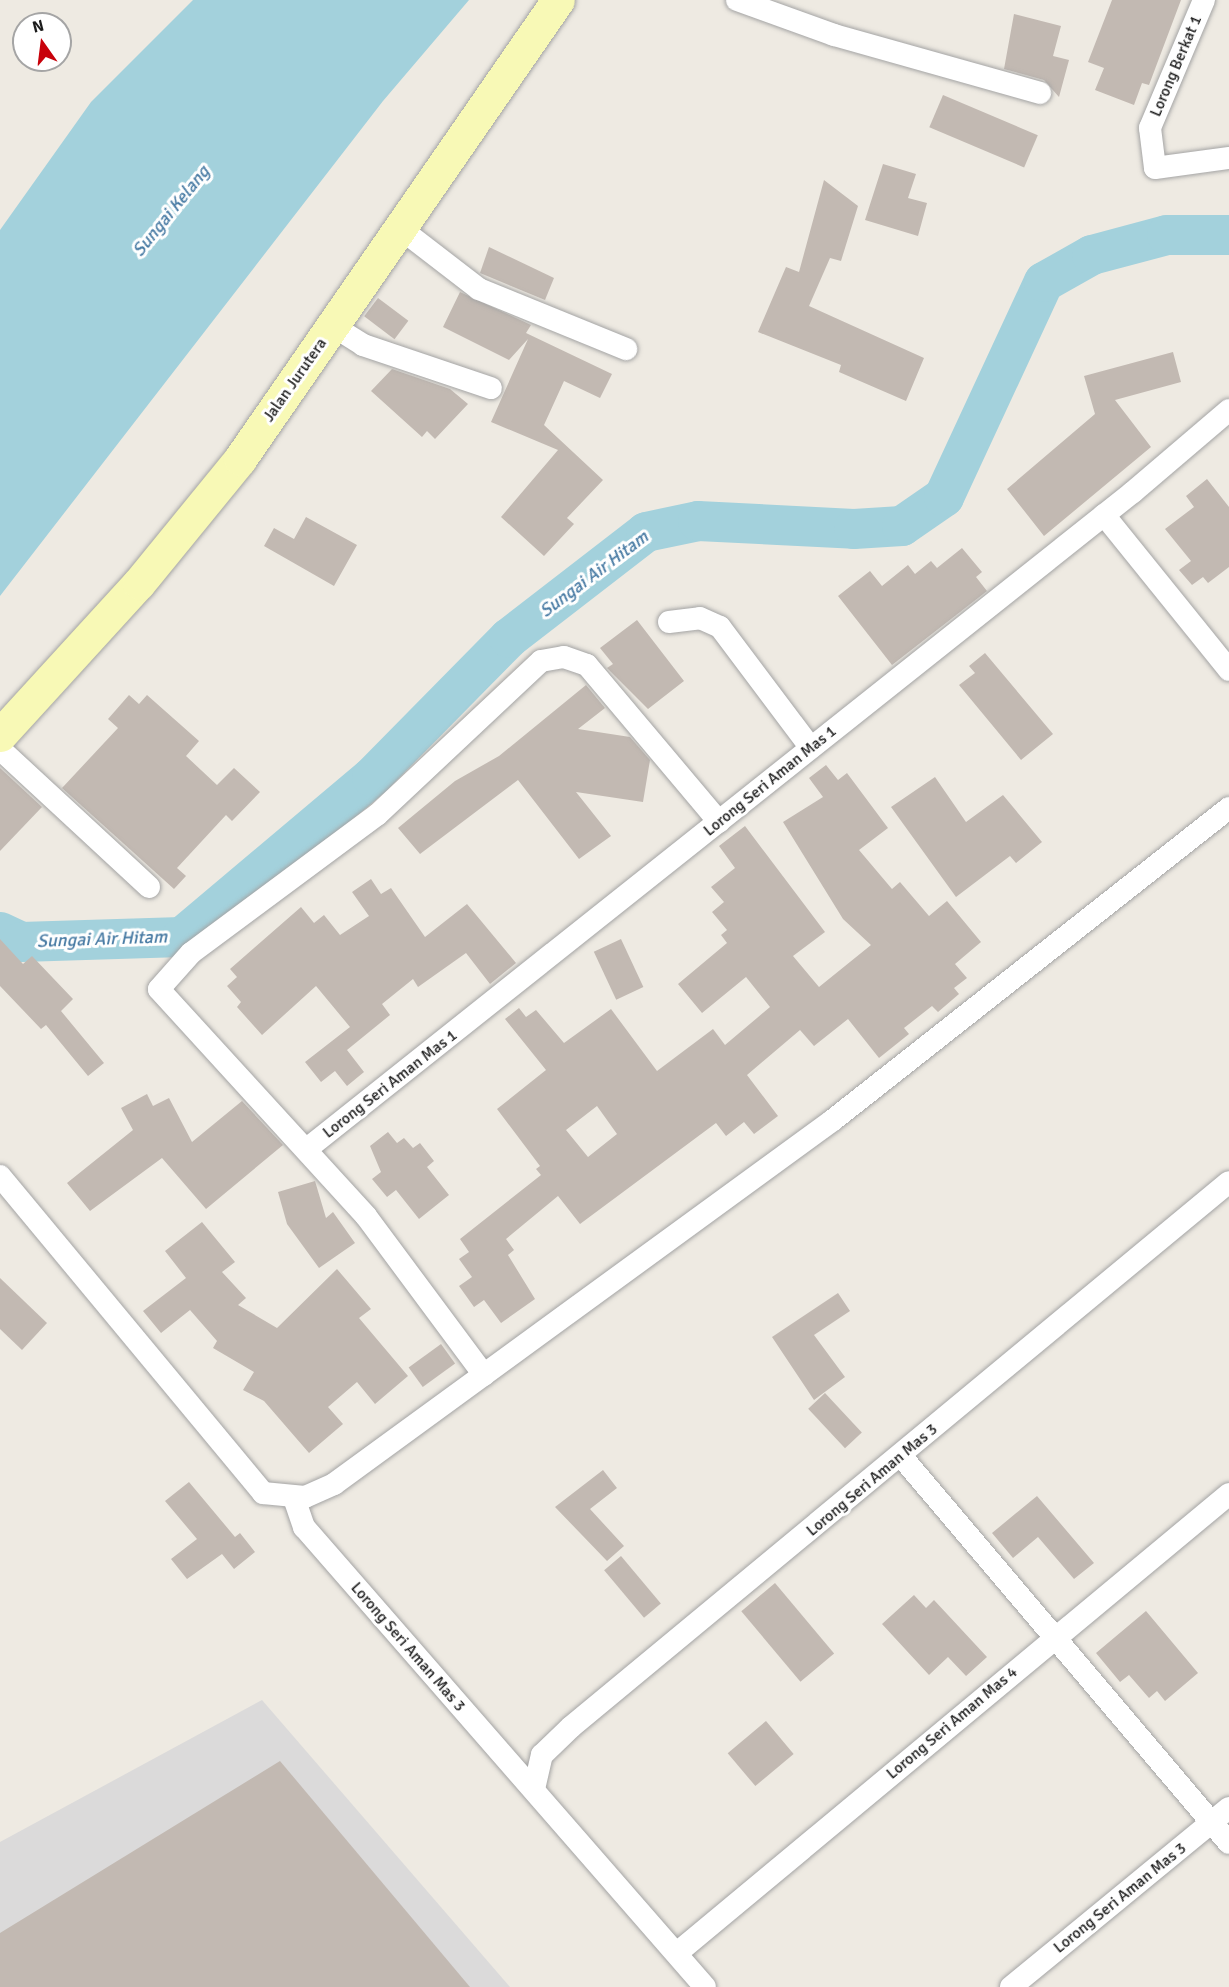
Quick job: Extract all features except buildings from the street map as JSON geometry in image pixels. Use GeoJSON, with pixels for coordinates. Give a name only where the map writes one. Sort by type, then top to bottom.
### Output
{"type":"FeatureCollection","features":[{"type":"Feature","properties":{"kind":"street","name":"Jalan Jurutera"},"geometry":{"type":"LineString","coordinates":[[0,735],[146,574],[240,459],[558,0]]}},
{"type":"Feature","properties":{"kind":"street"},"geometry":{"type":"LineString","coordinates":[[737,0],[834,35],[1040,93]]}},
{"type":"Feature","properties":{"kind":"street","name":"Lorong Berkat 1"},"geometry":{"type":"LineString","coordinates":[[1204,0],[1150,128],[1155,168],[1229,158]]}},
{"type":"Feature","properties":{"kind":"street"},"geometry":{"type":"LineString","coordinates":[[401,229],[479,289],[626,349]]}},
{"type":"Feature","properties":{"kind":"street"},"geometry":{"type":"LineString","coordinates":[[333,327],[363,345],[491,388]]}},
{"type":"Feature","properties":{"kind":"street","name":"Lorong Seri Aman Mas 1"},"geometry":{"type":"LineString","coordinates":[[308,1148],[1104,514],[1229,410]]}},
{"type":"Feature","properties":{"kind":"street"},"geometry":{"type":"LineString","coordinates":[[1104,514],[1229,670]]}},
{"type":"Feature","properties":{"kind":"street"},"geometry":{"type":"LineString","coordinates":[[669,622],[700,618],[720,627],[811,748]]}},
{"type":"Feature","properties":{"kind":"street"},"geometry":{"type":"LineString","coordinates":[[484,1375],[366,1216],[308,1148],[159,989],[191,953],[376,815],[519,677],[541,661],[564,657],[587,665],[719,822]]}},
{"type":"Feature","properties":{"kind":"street"},"geometry":{"type":"LineString","coordinates":[[0,749],[148,887]]}},
{"type":"Feature","properties":{"kind":"street"},"geometry":{"type":"LineString","coordinates":[[0,1176],[263,1493],[294,1498],[334,1484],[833,1120],[1229,808]]}},
{"type":"Feature","properties":{"kind":"street","name":"Lorong Seri Aman Mas 3"},"geometry":{"type":"LineString","coordinates":[[534,1789],[542,1755],[571,1726],[901,1456],[1229,1182]]}},
{"type":"Feature","properties":{"kind":"street"},"geometry":{"type":"LineString","coordinates":[[901,1456],[1055,1637],[1220,1815],[1229,1843]]}},
{"type":"Feature","properties":{"kind":"street","name":"Lorong Seri Aman Mas 4"},"geometry":{"type":"LineString","coordinates":[[676,1953],[1229,1494]]}},
{"type":"Feature","properties":{"kind":"street","name":"Lorong Seri Aman Mas 3"},"geometry":{"type":"LineString","coordinates":[[294,1498],[304,1527],[705,1987]]}},
{"type":"Feature","properties":{"kind":"street","name":"Lorong Seri Aman Mas 3"},"geometry":{"type":"LineString","coordinates":[[1011,1987],[1220,1815]]}},
{"type":"Feature","properties":{"kind":"shaded area"},"geometry":{"type":"Polygon","coordinates":[[[262,1700],[510,1987],[0,1987],[0,1842],[262,1700]]]}},
{"type":"Feature","properties":{"kind":"water","name":"Sungai Kelang"},"geometry":{"type":"Polygon","coordinates":[[[193,0],[469,0],[383,101],[0,596],[0,230],[91,102],[193,0]]]}},
{"type":"Feature","properties":{"kind":"waterway","name":"Sungai Air Hitam"},"geometry":{"type":"LineString","coordinates":[[0,932],[21,942],[182,937],[372,777],[509,638],[646,532],[698,521],[854,529],[902,526],[944,497],[1044,282],[1092,255],[1167,235],[1229,235]]}}]}
